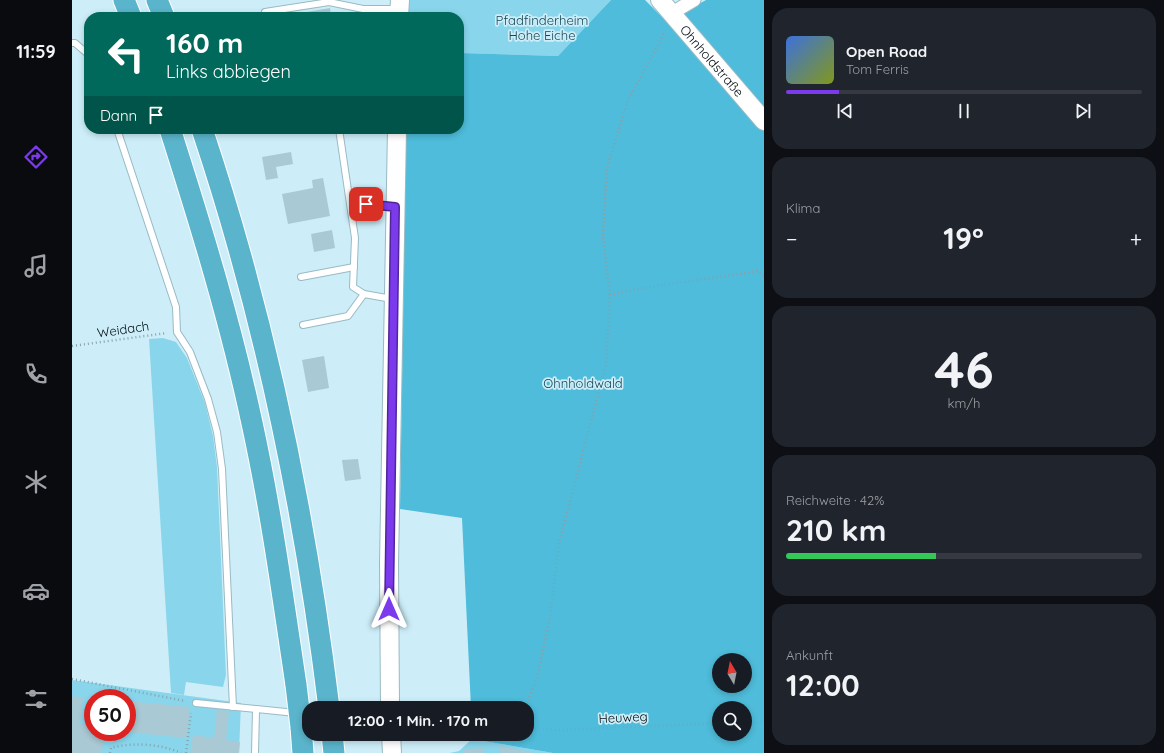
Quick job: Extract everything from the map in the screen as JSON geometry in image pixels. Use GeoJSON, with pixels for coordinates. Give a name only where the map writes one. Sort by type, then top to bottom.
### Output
{"type":"FeatureCollection","features":[{"type":"Feature","properties":{"kind":"highway"},"geometry":{"type":"LineString","coordinates":[[124,0],[129,12]]}},
{"type":"Feature","properties":{"kind":"highway"},"geometry":{"type":"LineString","coordinates":[[157,0],[162,12]]}},
{"type":"Feature","properties":{"kind":"highway"},"geometry":{"type":"LineString","coordinates":[[172,134],[208,253],[233,342],[252,423],[278,567],[296,685],[302,709]]}},
{"type":"Feature","properties":{"kind":"highway"},"geometry":{"type":"LineString","coordinates":[[204,134],[236,241],[262,335],[282,423],[307,555],[328,701]]}},
{"type":"Feature","properties":{"kind":"highway"},"geometry":{"type":"LineString","coordinates":[[303,753],[304,741]]}},
{"type":"Feature","properties":{"kind":"highway"},"geometry":{"type":"LineString","coordinates":[[333,741],[334,753]]}},
{"type":"Feature","properties":{"kind":"main road","name":"Ohnholdstraße"},"geometry":{"type":"LineString","coordinates":[[669,10],[764,121]]}},
{"type":"Feature","properties":{"kind":"main road"},"geometry":{"type":"LineString","coordinates":[[390,701],[389,564],[397,134]]}},
{"type":"Feature","properties":{"kind":"main road"},"geometry":{"type":"LineString","coordinates":[[391,741],[392,753]]}},
{"type":"Feature","properties":{"kind":"street"},"geometry":{"type":"LineString","coordinates":[[669,10],[694,0]]}},
{"type":"Feature","properties":{"kind":"lane"},"geometry":{"type":"LineString","coordinates":[[266,12],[330,2],[363,9],[400,9]]}},
{"type":"Feature","properties":{"kind":"lane"},"geometry":{"type":"LineString","coordinates":[[72,43],[76,43],[84,50]]}},
{"type":"Feature","properties":{"kind":"lane"},"geometry":{"type":"LineString","coordinates":[[119,134],[176,307],[177,332],[190,352],[208,399],[217,432],[222,469],[234,707]]}},
{"type":"Feature","properties":{"kind":"lane"},"geometry":{"type":"LineString","coordinates":[[340,134],[351,202],[355,238],[354,287],[364,294],[394,299]]}},
{"type":"Feature","properties":{"kind":"lane"},"geometry":{"type":"LineString","coordinates":[[351,202],[395,207]]}},
{"type":"Feature","properties":{"kind":"lane"},"geometry":{"type":"LineString","coordinates":[[301,277],[354,267]]}},
{"type":"Feature","properties":{"kind":"lane"},"geometry":{"type":"LineString","coordinates":[[304,325],[348,316],[364,294]]}},
{"type":"Feature","properties":{"kind":"lane"},"geometry":{"type":"LineString","coordinates":[[194,702],[256,710],[302,720]]}},
{"type":"Feature","properties":{"kind":"lane"},"geometry":{"type":"LineString","coordinates":[[255,753],[256,710]]}},
{"type":"Feature","properties":{"kind":"path"},"geometry":{"type":"LineString","coordinates":[[528,701],[537,678],[550,617],[559,544],[606,364],[610,296],[602,236],[606,168],[628,100],[669,10]]}},
{"type":"Feature","properties":{"kind":"path"},"geometry":{"type":"LineString","coordinates":[[610,296],[641,288],[706,280],[757,271],[764,276]]}},
{"type":"Feature","properties":{"kind":"path","name":"Weidach"},"geometry":{"type":"LineString","coordinates":[[72,346],[177,332]]}},
{"type":"Feature","properties":{"kind":"path"},"geometry":{"type":"LineString","coordinates":[[72,679],[194,702],[186,753]]}},
{"type":"Feature","properties":{"kind":"path"},"geometry":{"type":"LineString","coordinates":[[752,723],[764,722]]}},
{"type":"Feature","properties":{"kind":"path","name":"Heuweg"},"geometry":{"type":"LineString","coordinates":[[534,728],[562,730],[712,723]]}},
{"type":"Feature","properties":{"kind":"path"},"geometry":{"type":"LineString","coordinates":[[110,753],[111,748],[124,744],[171,748],[181,753]]}},
{"type":"Feature","properties":{"kind":"green space","name":"Pfadfinderheim Hohe Eiche"},"geometry":{"type":"Polygon","coordinates":[[[409,0],[611,0],[558,56],[464,53],[464,12],[409,12],[409,0]]]}},
{"type":"Feature","properties":{"kind":"green space","name":"Ohnholdwald"},"geometry":{"type":"Polygon","coordinates":[[[611,0],[645,0],[667,22],[706,0],[764,0],[764,753],[553,753],[484,741],[534,741],[534,701],[471,701],[462,518],[400,509],[406,134],[464,134],[464,53],[558,56],[611,0]]]}},
{"type":"Feature","properties":{"kind":"green space"},"geometry":{"type":"Polygon","coordinates":[[[163,338],[176,342],[187,358],[205,403],[213,436],[217,467],[226,675],[223,687],[186,682],[184,695],[171,693],[149,339],[163,338]]]}},
{"type":"Feature","properties":{"kind":"green space"},"geometry":{"type":"Polygon","coordinates":[[[72,680],[241,703],[239,753],[72,753],[72,680]]]}},
{"type":"Feature","properties":{"kind":"green space"},"geometry":{"type":"Polygon","coordinates":[[[470,741],[484,741],[553,753],[450,753],[459,751],[470,741]]]}},
{"type":"Feature","properties":{"kind":"building"},"geometry":{"type":"Polygon","coordinates":[[[330,8],[330,12],[307,12],[330,8]]]}},
{"type":"Feature","properties":{"kind":"building"},"geometry":{"type":"Polygon","coordinates":[[[291,152],[293,164],[276,167],[278,178],[266,180],[262,157],[291,152]]]}},
{"type":"Feature","properties":{"kind":"building"},"geometry":{"type":"Polygon","coordinates":[[[323,178],[330,216],[288,224],[282,194],[313,188],[312,180],[323,178]]]}},
{"type":"Feature","properties":{"kind":"building"},"geometry":{"type":"Polygon","coordinates":[[[332,230],[335,248],[314,252],[311,234],[332,230]]]}},
{"type":"Feature","properties":{"kind":"building"},"geometry":{"type":"Polygon","coordinates":[[[324,356],[329,388],[308,392],[302,360],[324,356]]]}},
{"type":"Feature","properties":{"kind":"building"},"geometry":{"type":"Polygon","coordinates":[[[358,459],[361,479],[345,481],[342,460],[358,459]]]}},
{"type":"Feature","properties":{"kind":"building"},"geometry":{"type":"Polygon","coordinates":[[[72,696],[83,698],[80,724],[84,724],[84,741],[103,741],[102,753],[72,753],[72,696]]]}},
{"type":"Feature","properties":{"kind":"building"},"geometry":{"type":"Polygon","coordinates":[[[136,702],[190,707],[187,738],[136,733],[136,702]]]}},
{"type":"Feature","properties":{"kind":"building"},"geometry":{"type":"Polygon","coordinates":[[[217,710],[229,711],[226,740],[240,742],[239,753],[190,753],[193,735],[214,738],[217,710]]]}},
{"type":"Feature","properties":{"kind":"building"},"geometry":{"type":"Polygon","coordinates":[[[500,746],[532,752],[532,753],[499,753],[500,746]]]}},
{"type":"Feature","properties":{"kind":"building"},"geometry":{"type":"Polygon","coordinates":[[[484,748],[484,753],[464,753],[464,749],[484,748]]]}},
{"type":"Feature","properties":{"kind":"route"},"geometry":{"type":"LineString","coordinates":[[366,204],[395,207],[389,518],[389,609]]}}]}
